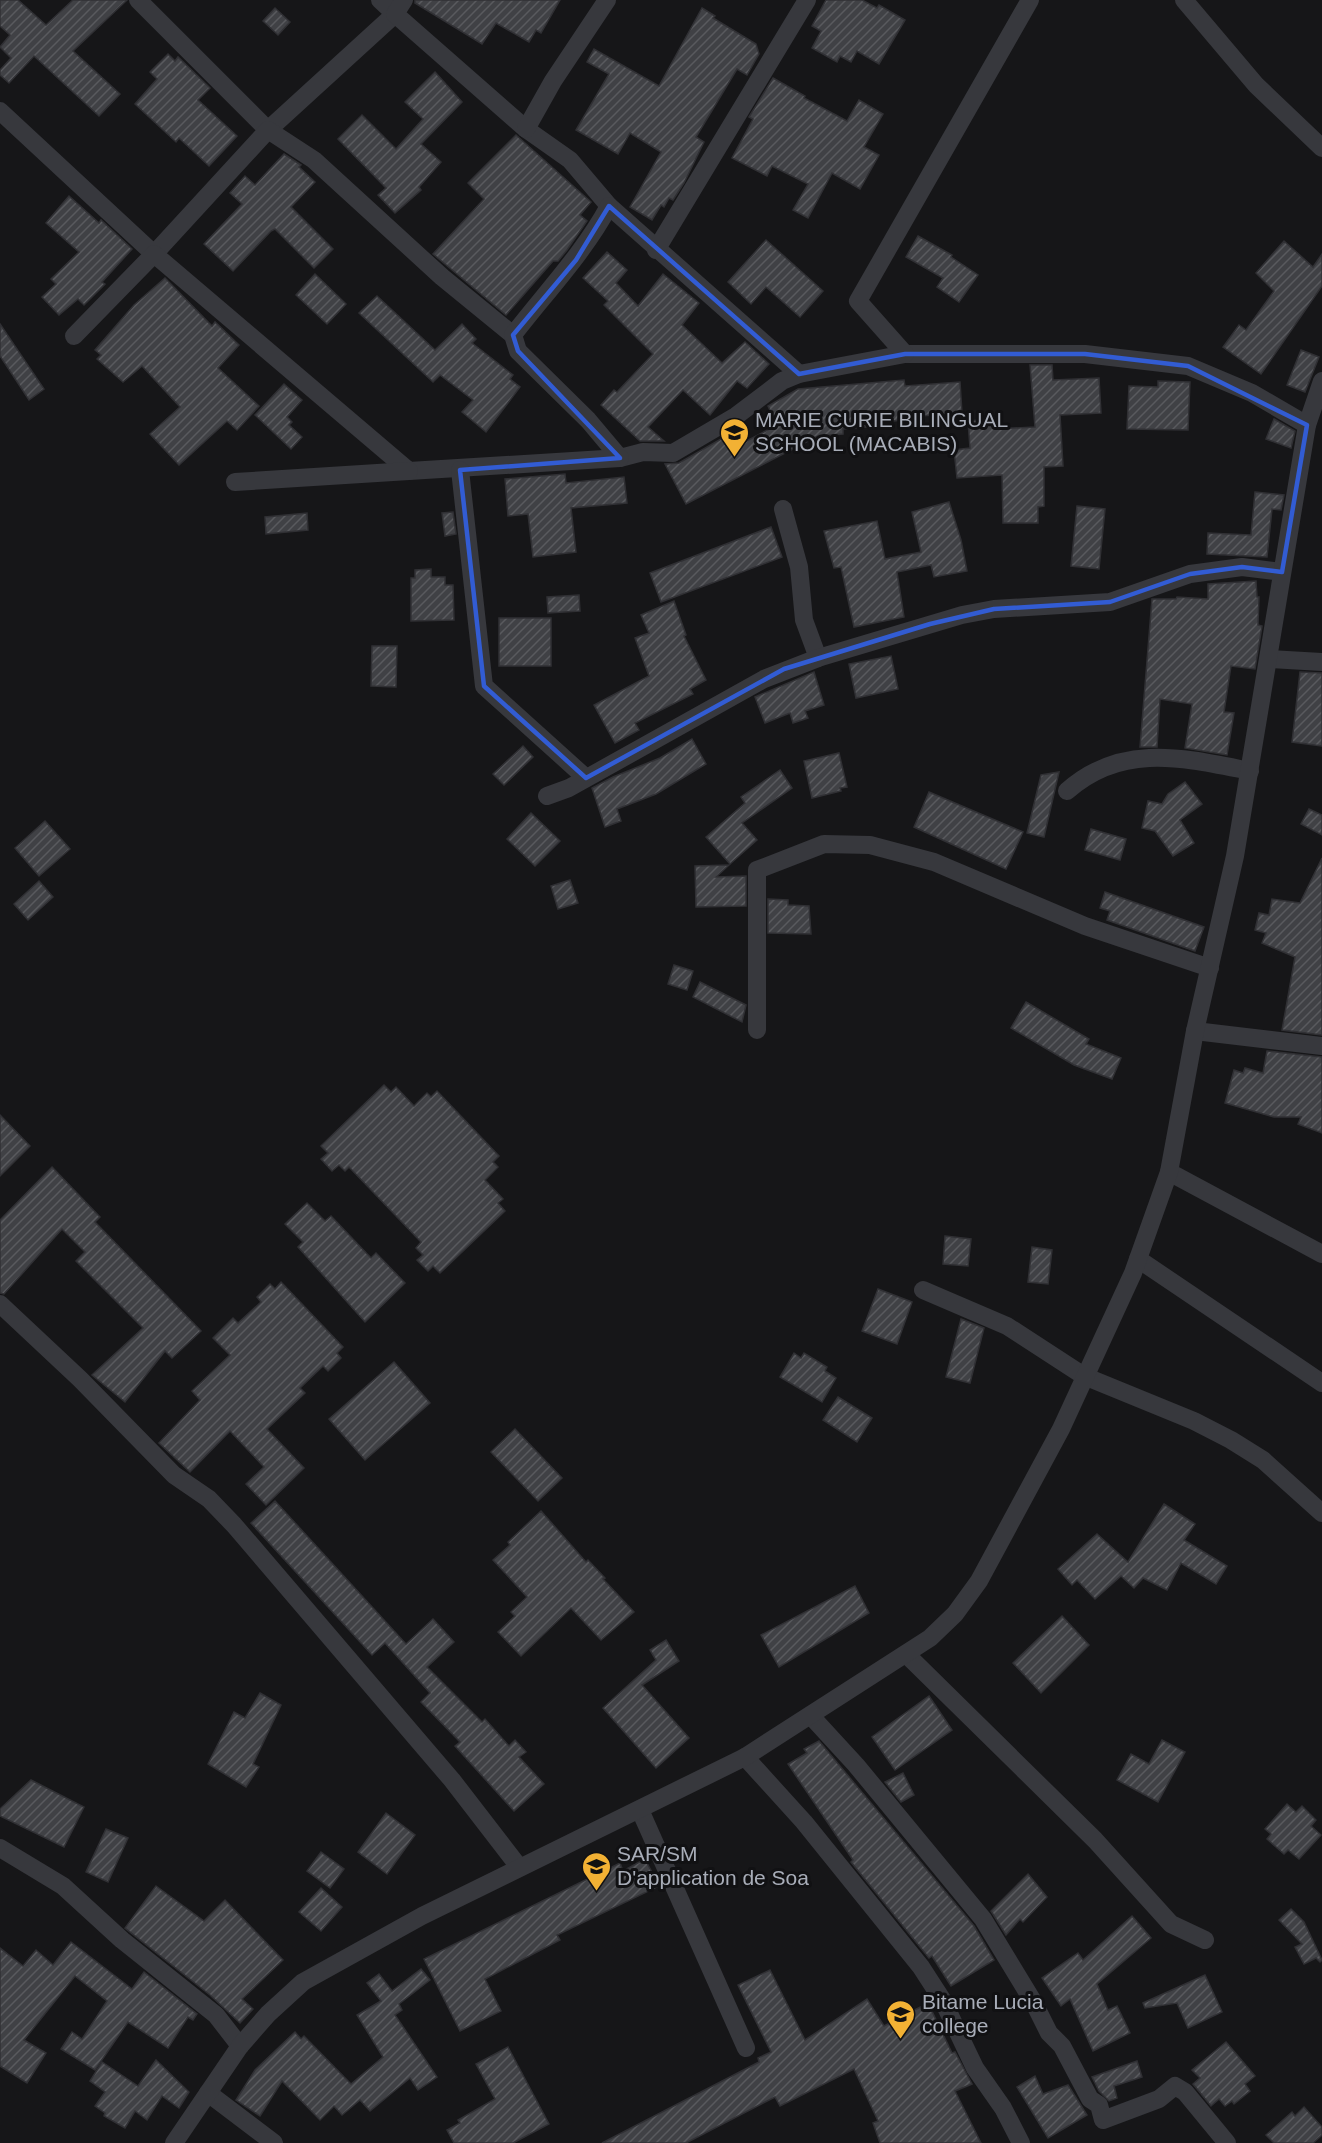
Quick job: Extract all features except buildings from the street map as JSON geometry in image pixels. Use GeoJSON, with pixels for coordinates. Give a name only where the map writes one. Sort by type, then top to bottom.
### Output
{"type":"FeatureCollection","features":[{"type":"Feature","properties":{"kind":"street"},"geometry":{"type":"LineString","coordinates":[[138,0],[268,130],[322,167],[442,277],[513,335],[518,351],[588,420],[620,458]]}},
{"type":"Feature","properties":{"kind":"street"},"geometry":{"type":"LineString","coordinates":[[380,0],[399,7],[526,129],[570,160],[609,206],[656,250],[799,374]]}},
{"type":"Feature","properties":{"kind":"street"},"geometry":{"type":"LineString","coordinates":[[526,129],[553,81],[607,0]]}},
{"type":"Feature","properties":{"kind":"street"},"geometry":{"type":"LineString","coordinates":[[656,250],[807,0]]}},
{"type":"Feature","properties":{"kind":"street"},"geometry":{"type":"LineString","coordinates":[[905,354],[858,301],[1030,0]]}},
{"type":"Feature","properties":{"kind":"street"},"geometry":{"type":"LineString","coordinates":[[1184,0],[1256,85],[1322,148]]}},
{"type":"Feature","properties":{"kind":"street"},"geometry":{"type":"LineString","coordinates":[[74,336],[154,254],[268,130],[399,7]]}},
{"type":"Feature","properties":{"kind":"street"},"geometry":{"type":"LineString","coordinates":[[0,111],[154,254],[409,471]]}},
{"type":"Feature","properties":{"kind":"street"},"geometry":{"type":"LineString","coordinates":[[513,335],[548,290],[576,260],[609,206]]}},
{"type":"Feature","properties":{"kind":"street"},"geometry":{"type":"LineString","coordinates":[[235,482],[460,470],[620,458],[643,452],[673,453],[736,416],[782,381],[799,374],[905,354],[1085,354],[1188,366],[1260,397],[1307,425]]}},
{"type":"Feature","properties":{"kind":"street"},"geometry":{"type":"LineString","coordinates":[[174,2143],[240,2046],[268,2014],[303,1982],[422,1916],[745,1757],[930,1638],[956,1614],[980,1581],[1061,1429],[1138,1258],[1169,1172],[1195,1031],[1235,856],[1307,425],[1322,381]]}},
{"type":"Feature","properties":{"kind":"street"},"geometry":{"type":"LineString","coordinates":[[460,470],[484,686],[586,778]]}},
{"type":"Feature","properties":{"kind":"street"},"geometry":{"type":"LineString","coordinates":[[783,509],[799,567],[804,620],[818,658]]}},
{"type":"Feature","properties":{"kind":"street"},"geometry":{"type":"LineString","coordinates":[[547,796],[586,778],[764,679],[818,658],[952,618],[994,609],[1110,602],[1190,574],[1242,567],[1282,572]]}},
{"type":"Feature","properties":{"kind":"street"},"geometry":{"type":"LineString","coordinates":[[1269,659],[1322,662]]}},
{"type":"Feature","properties":{"kind":"street"},"geometry":{"type":"LineString","coordinates":[[1067,791],[1082,778],[1118,761],[1163,757],[1250,771]]}},
{"type":"Feature","properties":{"kind":"street"},"geometry":{"type":"LineString","coordinates":[[757,1030],[757,870],[824,844],[870,845],[934,862],[1085,926],[1210,968]]}},
{"type":"Feature","properties":{"kind":"street"},"geometry":{"type":"LineString","coordinates":[[1195,1031],[1322,1046]]}},
{"type":"Feature","properties":{"kind":"street"},"geometry":{"type":"LineString","coordinates":[[1169,1172],[1322,1254]]}},
{"type":"Feature","properties":{"kind":"street"},"geometry":{"type":"LineString","coordinates":[[1138,1258],[1322,1383]]}},
{"type":"Feature","properties":{"kind":"street"},"geometry":{"type":"LineString","coordinates":[[923,1290],[1007,1326],[1084,1376],[1194,1421],[1231,1440],[1263,1460],[1322,1513]]}},
{"type":"Feature","properties":{"kind":"street"},"geometry":{"type":"LineString","coordinates":[[0,1304],[80,1379],[174,1475],[209,1499],[234,1525],[452,1780],[519,1867]]}},
{"type":"Feature","properties":{"kind":"street"},"geometry":{"type":"LineString","coordinates":[[906,1654],[1095,1840],[1171,1924],[1204,1940]]}},
{"type":"Feature","properties":{"kind":"street"},"geometry":{"type":"LineString","coordinates":[[811,1716],[863,1774],[983,1919],[1034,2003],[1049,2033],[1062,2046],[1090,2099],[1099,2105],[1103,2120],[1159,2099],[1175,2086],[1185,2092],[1227,2143]]}},
{"type":"Feature","properties":{"kind":"street"},"geometry":{"type":"LineString","coordinates":[[745,1757],[804,1822],[921,1968],[943,2001],[975,2068],[1003,2108],[1021,2143]]}},
{"type":"Feature","properties":{"kind":"street"},"geometry":{"type":"LineString","coordinates":[[640,1810],[746,2048]]}},
{"type":"Feature","properties":{"kind":"street"},"geometry":{"type":"LineString","coordinates":[[0,1848],[63,1886],[122,1940],[216,2015],[240,2046]]}},
{"type":"Feature","properties":{"kind":"street"},"geometry":{"type":"LineString","coordinates":[[208,2093],[274,2143]]}},
{"type":"Feature","properties":{"kind":"highlighted area"},"geometry":{"type":"Polygon","coordinates":[[[609,206],[799,374],[905,354],[1085,354],[1188,366],[1307,425],[1282,572],[1242,567],[1190,574],[1110,602],[994,609],[930,624],[784,669],[586,778],[484,686],[460,470],[620,458],[518,351],[513,335],[576,260],[609,206]]]}},
{"type":"Feature","properties":{"kind":"place","name":"MARIE CURIE BILINGUAL SCHOOL (MACABIS)"},"geometry":{"type":"Point","coordinates":[734,458]}},
{"type":"Feature","properties":{"kind":"place","name":"SAR/SM D'application de Soa"},"geometry":{"type":"Point","coordinates":[596,1892]}},
{"type":"Feature","properties":{"kind":"place","name":"Bitame Lucia college"},"geometry":{"type":"Point","coordinates":[901,2040]}}]}
